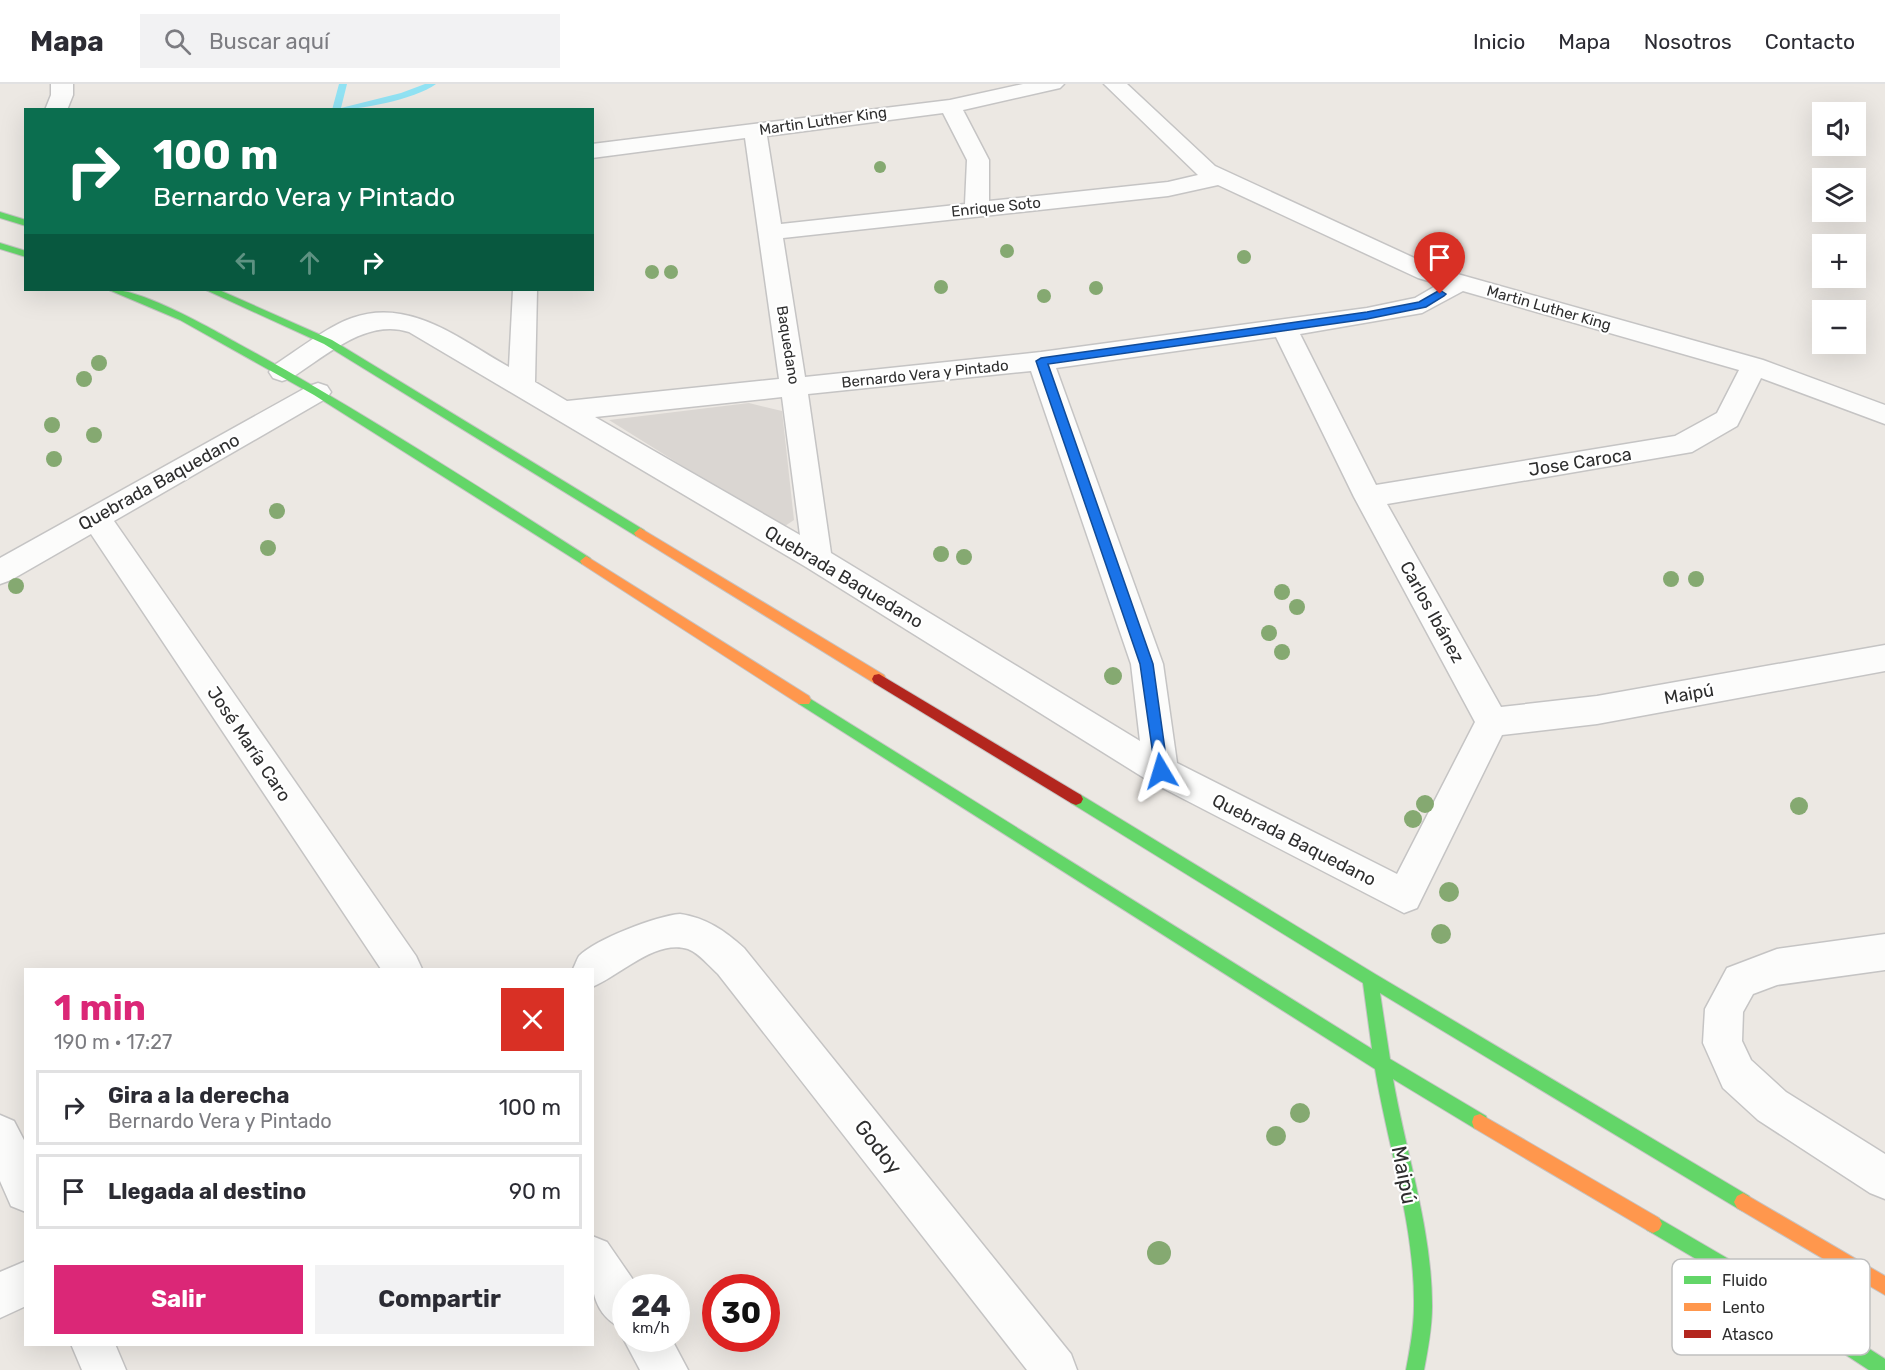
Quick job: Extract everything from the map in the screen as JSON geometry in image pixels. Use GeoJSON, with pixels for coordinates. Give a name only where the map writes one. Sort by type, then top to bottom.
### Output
{"type":"FeatureCollection","features":[{"type":"Feature","properties":{"kind":"main road"},"geometry":{"type":"LineString","coordinates":[[0,215],[24,222]]}},
{"type":"Feature","properties":{"kind":"main road"},"geometry":{"type":"LineString","coordinates":[[0,246],[24,253]]}},
{"type":"Feature","properties":{"kind":"main road"},"geometry":{"type":"LineString","coordinates":[[116,291],[184,318],[318,392],[1382,1065],[1712,1259]]}},
{"type":"Feature","properties":{"kind":"main road"},"geometry":{"type":"LineString","coordinates":[[213,291],[328,342],[1370,979],[1840,1259]]}},
{"type":"Feature","properties":{"kind":"main road","name":"Maipú"},"geometry":{"type":"LineString","coordinates":[[1370,979],[1382,1065],[1425,1280],[1424,1342],[1415,1370]]}},
{"type":"Feature","properties":{"kind":"main road"},"geometry":{"type":"LineString","coordinates":[[1870,1277],[1885,1286]]}},
{"type":"Feature","properties":{"kind":"main road"},"geometry":{"type":"LineString","coordinates":[[1862,1355],[1885,1370]]}},
{"type":"Feature","properties":{"kind":"street"},"geometry":{"type":"LineString","coordinates":[[57,108],[62,95],[62,84]]}},
{"type":"Feature","properties":{"kind":"street","name":"Martin Luther King"},"geometry":{"type":"LineString","coordinates":[[594,151],[950,106],[1053,84]]}},
{"type":"Feature","properties":{"kind":"street","name":"Martin Luther King"},"geometry":{"type":"LineString","coordinates":[[1115,84],[1207,171],[1427,273],[1754,366],[1885,415]]}},
{"type":"Feature","properties":{"kind":"street"},"geometry":{"type":"LineString","coordinates":[[950,106],[978,160],[977,209]]}},
{"type":"Feature","properties":{"kind":"street","name":"Baquedano"},"geometry":{"type":"LineString","coordinates":[[755,131],[794,387],[817,559]]}},
{"type":"Feature","properties":{"kind":"street","name":"Enrique Soto"},"geometry":{"type":"LineString","coordinates":[[771,232],[1168,189],[1221,177]]}},
{"type":"Feature","properties":{"kind":"street","name":"Bernardo Vera y Pintado"},"geometry":{"type":"LineString","coordinates":[[562,411],[1041,361],[1367,316],[1422,305],[1459,283]]}},
{"type":"Feature","properties":{"kind":"street"},"geometry":{"type":"LineString","coordinates":[[521,388],[525,291]]}},
{"type":"Feature","properties":{"kind":"street","name":"Quebrada Baquedano"},"geometry":{"type":"LineString","coordinates":[[282,372],[359,324],[396,319],[418,326],[817,559],[1161,771],[1404,896],[1492,722]]}},
{"type":"Feature","properties":{"kind":"street","name":"Carlos Ibánez"},"geometry":{"type":"LineString","coordinates":[[1284,327],[1368,497],[1492,722]]}},
{"type":"Feature","properties":{"kind":"street"},"geometry":{"type":"LineString","coordinates":[[1041,361],[1147,664],[1161,771]]}},
{"type":"Feature","properties":{"kind":"street","name":"Jose Caroca"},"geometry":{"type":"LineString","coordinates":[[1368,497],[1682,445],[1727,418],[1754,366]]}},
{"type":"Feature","properties":{"kind":"street","name":"Quebrada Baquedano"},"geometry":{"type":"LineString","coordinates":[[0,572],[318,392]]}},
{"type":"Feature","properties":{"kind":"street","name":"José María Caro"},"geometry":{"type":"LineString","coordinates":[[96,518],[402,968]]}},
{"type":"Feature","properties":{"kind":"street","name":"Maipú"},"geometry":{"type":"LineString","coordinates":[[1492,722],[1597,710],[1885,658]]}},
{"type":"Feature","properties":{"kind":"street","name":"Godoy"},"geometry":{"type":"LineString","coordinates":[[594,968],[649,937],[670,933],[693,933],[713,944],[731,961],[1055,1370]]}},
{"type":"Feature","properties":{"kind":"street"},"geometry":{"type":"LineString","coordinates":[[1885,952],[1777,967],[1740,981],[1724,1009],[1722,1043],[1737,1074],[1772,1106],[1885,1178]]}},
{"type":"Feature","properties":{"kind":"street"},"geometry":{"type":"LineString","coordinates":[[0,1135],[24,1187]]}},
{"type":"Feature","properties":{"kind":"street"},"geometry":{"type":"LineString","coordinates":[[594,1260],[612,1287]]}},
{"type":"Feature","properties":{"kind":"street"},"geometry":{"type":"LineString","coordinates":[[0,1296],[24,1283]]}},
{"type":"Feature","properties":{"kind":"street"},"geometry":{"type":"LineString","coordinates":[[94,1346],[104,1370]]}},
{"type":"Feature","properties":{"kind":"street"},"geometry":{"type":"LineString","coordinates":[[654,1352],[666,1370]]}},
{"type":"Feature","properties":{"kind":"shaded area"},"geometry":{"type":"Polygon","coordinates":[[[749,403],[782,411],[794,520],[782,528],[609,420],[749,403]]]}},
{"type":"Feature","properties":{"kind":"waterway"},"geometry":{"type":"LineString","coordinates":[[337,108],[343,84]]}},
{"type":"Feature","properties":{"kind":"waterway","name":"Quebrada Baquedano"},"geometry":{"type":"LineString","coordinates":[[349,108],[404,95],[432,84]]}},
{"type":"Feature","properties":{"kind":"traffic: fast"},"geometry":{"type":"LineString","coordinates":[[0,215],[24,222]]}},
{"type":"Feature","properties":{"kind":"traffic: fast"},"geometry":{"type":"LineString","coordinates":[[0,246],[24,253]]}},
{"type":"Feature","properties":{"kind":"traffic: fast"},"geometry":{"type":"LineString","coordinates":[[116,291],[184,318],[318,392],[586,561]]}},
{"type":"Feature","properties":{"kind":"traffic: fast"},"geometry":{"type":"LineString","coordinates":[[213,291],[328,342],[640,533]]}},
{"type":"Feature","properties":{"kind":"traffic: fast"},"geometry":{"type":"LineString","coordinates":[[804,700],[1335,1036],[1480,1122]]}},
{"type":"Feature","properties":{"kind":"traffic: fast"},"geometry":{"type":"LineString","coordinates":[[1076,799],[1370,979],[1743,1202]]}},
{"type":"Feature","properties":{"kind":"traffic: fast"},"geometry":{"type":"LineString","coordinates":[[1370,979],[1386,1087],[1413,1216],[1422,1276],[1421,1338],[1415,1370]]}},
{"type":"Feature","properties":{"kind":"traffic: fast"},"geometry":{"type":"LineString","coordinates":[[1653,1224],[1712,1259]]}},
{"type":"Feature","properties":{"kind":"traffic: fast"},"geometry":{"type":"LineString","coordinates":[[1862,1355],[1885,1370]]}},
{"type":"Feature","properties":{"kind":"traffic: slow"},"geometry":{"type":"LineString","coordinates":[[640,533],[879,679]]}},
{"type":"Feature","properties":{"kind":"traffic: slow"},"geometry":{"type":"LineString","coordinates":[[586,561],[804,700]]}},
{"type":"Feature","properties":{"kind":"traffic: slow"},"geometry":{"type":"LineString","coordinates":[[1480,1122],[1653,1224]]}},
{"type":"Feature","properties":{"kind":"traffic: slow"},"geometry":{"type":"LineString","coordinates":[[1743,1202],[1839,1259]]}},
{"type":"Feature","properties":{"kind":"traffic: slow"},"geometry":{"type":"LineString","coordinates":[[1870,1277],[1885,1286]]}},
{"type":"Feature","properties":{"kind":"traffic: jam"},"geometry":{"type":"LineString","coordinates":[[879,679],[1076,799]]}},
{"type":"Feature","properties":{"kind":"route"},"geometry":{"type":"LineString","coordinates":[[1161,771],[1147,664],[1041,361],[1367,316],[1422,305],[1440,294]]}}]}
